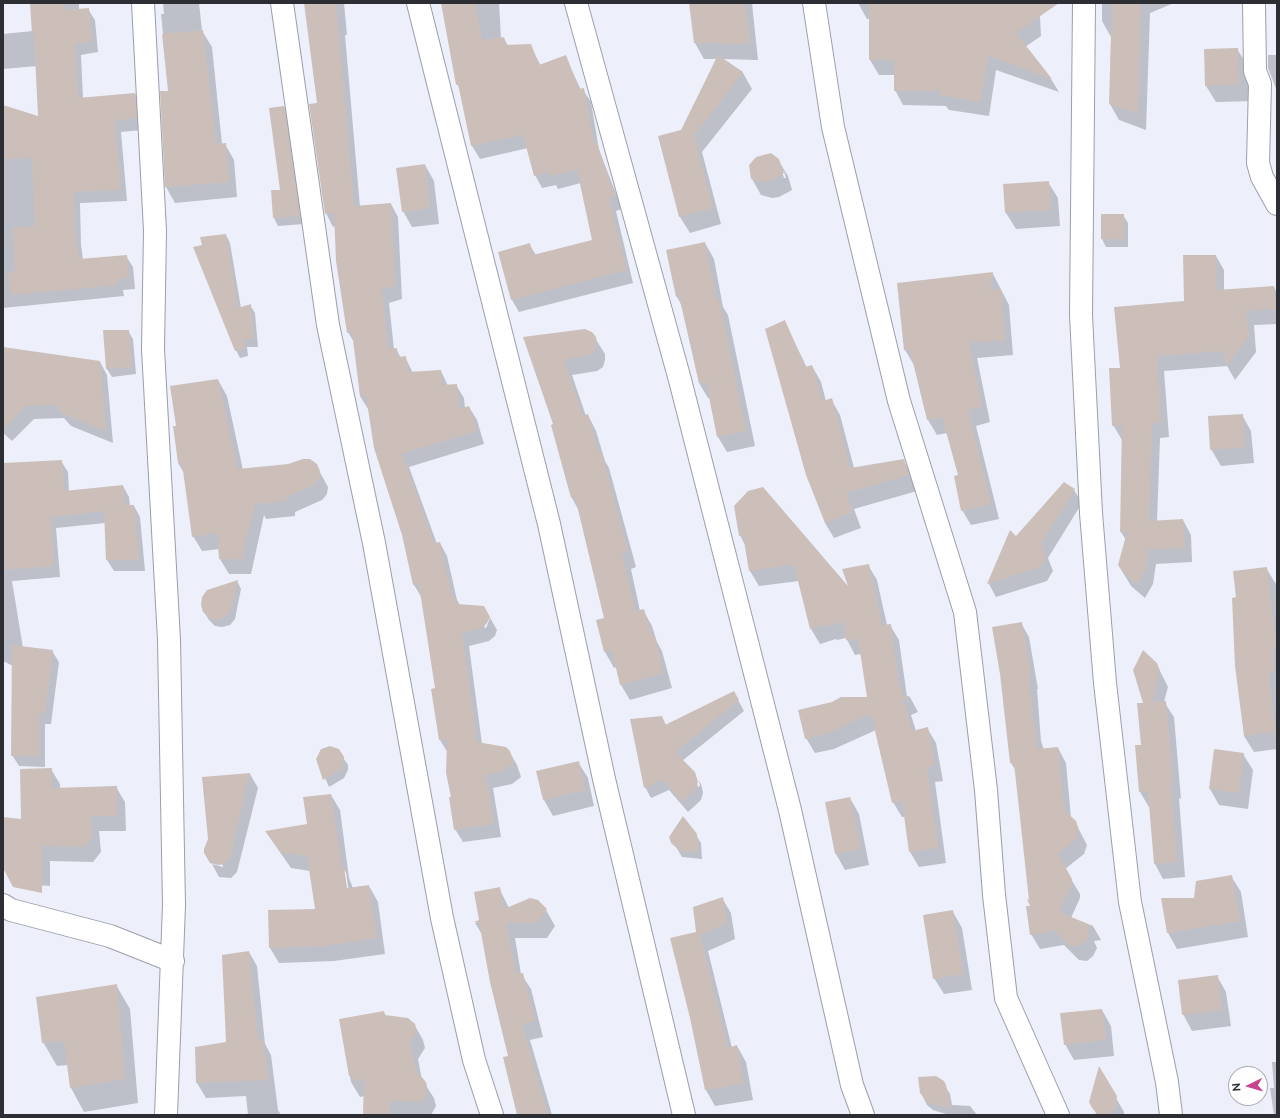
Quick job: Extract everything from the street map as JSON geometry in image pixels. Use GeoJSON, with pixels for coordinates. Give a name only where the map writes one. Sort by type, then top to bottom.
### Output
{"type":"FeatureCollection","features":[{"type":"Feature","properties":{"kind":"street"},"geometry":{"type":"LineString","coordinates":[[143,3],[155,231],[153,349],[169,640],[174,905],[166,1115]]}},
{"type":"Feature","properties":{"kind":"street"},"geometry":{"type":"LineString","coordinates":[[282,3],[328,325],[374,543],[442,918],[474,1060],[492,1115]]}},
{"type":"Feature","properties":{"kind":"street"},"geometry":{"type":"LineString","coordinates":[[418,3],[549,524],[604,779],[684,1115]]}},
{"type":"Feature","properties":{"kind":"street"},"geometry":{"type":"LineString","coordinates":[[576,3],[684,395],[790,810],[852,1085],[863,1115]]}},
{"type":"Feature","properties":{"kind":"street"},"geometry":{"type":"LineString","coordinates":[[814,3],[833,127],[899,402],[965,612],[986,790],[994,895],[1006,998],[1058,1115]]}},
{"type":"Feature","properties":{"kind":"street"},"geometry":{"type":"LineString","coordinates":[[1084,3],[1081,315],[1091,513],[1105,683],[1130,902],[1167,1082],[1171,1115]]}},
{"type":"Feature","properties":{"kind":"street"},"geometry":{"type":"LineString","coordinates":[[1254,3],[1255,71],[1260,84],[1258,162],[1262,178],[1277,204]]}},
{"type":"Feature","properties":{"kind":"street"},"geometry":{"type":"LineString","coordinates":[[3,905],[11,910],[110,936],[173,961]]}},
{"type":"Feature","properties":{"kind":"building"},"geometry":{"type":"Polygon","coordinates":[[[30,3],[65,3],[65,10],[89,8],[92,41],[75,44],[78,98],[135,93],[137,118],[115,121],[121,190],[74,192],[75,233],[79,259],[127,255],[129,278],[117,279],[118,285],[10,295],[8,272],[15,271],[13,227],[35,226],[32,158],[3,159],[3,105],[38,116],[34,34],[32,34],[30,3]]]}},
{"type":"Feature","properties":{"kind":"building"},"geometry":{"type":"Polygon","coordinates":[[[304,3],[336,3],[354,206],[391,203],[395,286],[382,289],[388,349],[397,348],[398,357],[406,356],[408,372],[441,370],[442,385],[457,384],[459,409],[469,406],[477,431],[402,454],[434,543],[440,542],[452,596],[455,595],[457,604],[484,606],[490,617],[482,628],[462,633],[477,742],[506,747],[510,751],[514,763],[504,771],[486,775],[494,824],[454,830],[449,797],[451,797],[446,773],[447,739],[439,740],[431,689],[435,688],[421,598],[418,584],[413,585],[402,535],[374,448],[366,396],[360,396],[352,332],[347,333],[336,261],[334,213],[325,214],[309,104],[317,103],[304,3]]]}},
{"type":"Feature","properties":{"kind":"building"},"geometry":{"type":"Polygon","coordinates":[[[441,3],[475,3],[482,40],[504,37],[505,45],[531,44],[539,65],[566,55],[579,89],[584,88],[594,143],[597,143],[615,196],[609,198],[627,270],[511,300],[498,252],[530,243],[533,255],[592,240],[577,170],[550,176],[549,172],[534,176],[523,135],[471,146],[458,84],[456,85],[441,3]]]}},
{"type":"Feature","properties":{"kind":"building"},"geometry":{"type":"Polygon","coordinates":[[[689,3],[745,3],[750,44],[694,43],[689,3]]]}},
{"type":"Feature","properties":{"kind":"building"},"geometry":{"type":"Polygon","coordinates":[[[869,3],[1059,3],[1016,33],[1052,79],[988,56],[981,102],[939,95],[940,91],[894,91],[894,60],[869,60],[869,3]]]}},
{"type":"Feature","properties":{"kind":"building"},"geometry":{"type":"Polygon","coordinates":[[[1112,3],[1141,3],[1138,114],[1109,104],[1112,3]]]}},
{"type":"Feature","properties":{"kind":"building"},"geometry":{"type":"Polygon","coordinates":[[[203,30],[216,144],[226,143],[229,182],[165,187],[160,91],[168,91],[162,34],[203,30]]]}},
{"type":"Feature","properties":{"kind":"building"},"geometry":{"type":"Polygon","coordinates":[[[1238,48],[1239,85],[1205,86],[1204,49],[1238,48]]]}},
{"type":"Feature","properties":{"kind":"building"},"geometry":{"type":"Polygon","coordinates":[[[718,55],[743,72],[694,136],[713,208],[679,217],[658,136],[681,130],[718,55]]]}},
{"type":"Feature","properties":{"kind":"building"},"geometry":{"type":"Polygon","coordinates":[[[284,106],[300,216],[273,218],[271,190],[280,190],[269,108],[284,106]]]}},
{"type":"Feature","properties":{"kind":"building"},"geometry":{"type":"Polygon","coordinates":[[[771,153],[779,159],[784,173],[770,181],[762,182],[751,179],[749,165],[756,157],[771,153]]]}},
{"type":"Feature","properties":{"kind":"building"},"geometry":{"type":"Polygon","coordinates":[[[425,164],[430,208],[402,212],[396,168],[425,164]]]}},
{"type":"Feature","properties":{"kind":"building"},"geometry":{"type":"Polygon","coordinates":[[[1049,181],[1051,210],[1005,213],[1003,184],[1049,181]]]}},
{"type":"Feature","properties":{"kind":"building"},"geometry":{"type":"Polygon","coordinates":[[[1101,214],[1124,214],[1124,239],[1101,239],[1101,214]]]}},
{"type":"Feature","properties":{"kind":"building"},"geometry":{"type":"Polygon","coordinates":[[[226,234],[238,308],[251,304],[254,339],[243,339],[245,348],[235,351],[193,247],[202,245],[200,237],[226,234]]]}},
{"type":"Feature","properties":{"kind":"building"},"geometry":{"type":"Polygon","coordinates":[[[705,242],[717,302],[719,299],[746,431],[717,437],[706,382],[699,383],[679,296],[676,297],[666,250],[705,242]]]}},
{"type":"Feature","properties":{"kind":"building"},"geometry":{"type":"Polygon","coordinates":[[[1183,255],[1216,255],[1217,290],[1274,286],[1276,309],[1246,311],[1249,337],[1226,366],[1222,351],[1157,356],[1161,423],[1152,423],[1149,521],[1183,519],[1185,548],[1148,550],[1146,569],[1137,584],[1124,574],[1118,565],[1127,532],[1120,532],[1122,425],[1112,426],[1109,368],[1120,368],[1114,307],[1184,301],[1183,255]]]}},
{"type":"Feature","properties":{"kind":"building"},"geometry":{"type":"Polygon","coordinates":[[[993,272],[990,290],[1001,289],[1005,340],[969,343],[982,407],[968,410],[991,504],[961,511],[954,476],[958,475],[942,417],[927,420],[910,350],[904,350],[897,283],[993,272]]]}},
{"type":"Feature","properties":{"kind":"building"},"geometry":{"type":"Polygon","coordinates":[[[785,320],[805,367],[812,365],[823,401],[832,398],[850,468],[904,459],[909,475],[846,493],[853,512],[825,523],[806,475],[765,329],[785,320]]]}},
{"type":"Feature","properties":{"kind":"building"},"geometry":{"type":"Polygon","coordinates":[[[585,329],[592,332],[596,337],[597,344],[594,351],[589,355],[564,360],[583,416],[588,414],[598,452],[601,451],[628,551],[622,554],[635,611],[644,609],[651,635],[654,634],[664,673],[620,685],[612,651],[604,652],[596,620],[604,618],[575,497],[571,498],[551,425],[553,424],[523,337],[585,329]]]}},
{"type":"Feature","properties":{"kind":"building"},"geometry":{"type":"Polygon","coordinates":[[[103,330],[129,330],[132,367],[106,369],[103,330]]]}},
{"type":"Feature","properties":{"kind":"building"},"geometry":{"type":"Polygon","coordinates":[[[3,347],[100,361],[106,431],[62,413],[56,405],[26,406],[3,430],[3,347]]]}},
{"type":"Feature","properties":{"kind":"building"},"geometry":{"type":"Polygon","coordinates":[[[218,379],[238,469],[288,464],[303,459],[310,459],[317,464],[320,471],[319,479],[314,485],[286,497],[287,501],[257,504],[256,500],[242,559],[219,559],[217,533],[192,537],[182,463],[178,463],[173,426],[176,426],[170,386],[218,379]]]}},
{"type":"Feature","properties":{"kind":"building"},"geometry":{"type":"Polygon","coordinates":[[[1243,414],[1245,447],[1210,450],[1208,416],[1243,414]]]}},
{"type":"Feature","properties":{"kind":"building"},"geometry":{"type":"Polygon","coordinates":[[[62,460],[64,491],[123,485],[125,505],[134,505],[139,560],[106,560],[104,511],[51,517],[54,566],[3,570],[3,463],[62,460]]]}},
{"type":"Feature","properties":{"kind":"building"},"geometry":{"type":"Polygon","coordinates":[[[1064,482],[1075,489],[1041,544],[1046,557],[1040,567],[987,584],[1010,530],[1016,536],[1064,482]]]}},
{"type":"Feature","properties":{"kind":"building"},"geometry":{"type":"Polygon","coordinates":[[[763,487],[848,586],[842,569],[869,564],[882,625],[891,624],[898,680],[903,696],[910,696],[903,700],[912,731],[928,727],[935,766],[927,767],[938,848],[909,852],[902,801],[892,803],[871,714],[825,734],[805,739],[798,710],[832,702],[841,697],[867,697],[858,639],[846,640],[843,622],[828,626],[827,624],[810,629],[794,565],[749,571],[743,535],[739,536],[734,506],[748,491],[763,487]]]}},
{"type":"Feature","properties":{"kind":"building"},"geometry":{"type":"Polygon","coordinates":[[[1267,567],[1276,647],[1273,648],[1274,672],[1269,672],[1275,732],[1244,736],[1235,666],[1232,598],[1236,597],[1233,571],[1267,567]]]}},
{"type":"Feature","properties":{"kind":"building"},"geometry":{"type":"Polygon","coordinates":[[[238,580],[231,610],[225,617],[217,620],[210,618],[203,612],[201,605],[202,597],[207,590],[238,580]]]}},
{"type":"Feature","properties":{"kind":"building"},"geometry":{"type":"Polygon","coordinates":[[[1022,622],[1031,674],[1029,675],[1037,749],[1058,747],[1064,810],[1076,821],[1079,830],[1076,839],[1058,854],[1072,879],[1072,883],[1059,912],[1093,926],[1087,927],[1089,933],[1088,938],[1086,942],[1078,946],[1070,946],[1055,931],[1030,935],[1026,906],[1030,906],[1027,899],[1029,900],[1014,763],[1010,763],[1000,674],[992,627],[1022,622]]]}},
{"type":"Feature","properties":{"kind":"building"},"geometry":{"type":"Polygon","coordinates":[[[12,645],[53,650],[45,713],[39,713],[39,756],[11,756],[12,645]]]}},
{"type":"Feature","properties":{"kind":"building"},"geometry":{"type":"Polygon","coordinates":[[[1143,650],[1157,663],[1160,671],[1152,702],[1166,701],[1173,784],[1171,784],[1177,862],[1154,864],[1148,792],[1139,792],[1135,745],[1141,745],[1137,703],[1143,703],[1133,670],[1143,650]]]}},
{"type":"Feature","properties":{"kind":"building"},"geometry":{"type":"Polygon","coordinates":[[[734,691],[739,700],[675,752],[695,772],[698,782],[695,789],[682,802],[663,780],[644,788],[630,719],[662,716],[665,725],[734,691]]]}},
{"type":"Feature","properties":{"kind":"building"},"geometry":{"type":"Polygon","coordinates":[[[330,746],[339,749],[344,757],[344,761],[340,770],[323,780],[316,759],[321,749],[330,746]]]}},
{"type":"Feature","properties":{"kind":"building"},"geometry":{"type":"Polygon","coordinates":[[[1214,749],[1244,753],[1239,793],[1209,789],[1214,749]]]}},
{"type":"Feature","properties":{"kind":"building"},"geometry":{"type":"Polygon","coordinates":[[[579,761],[585,790],[543,800],[536,771],[579,761]]]}},
{"type":"Feature","properties":{"kind":"building"},"geometry":{"type":"Polygon","coordinates":[[[52,768],[52,788],[117,786],[117,816],[91,816],[92,836],[88,844],[84,847],[42,846],[42,893],[13,887],[3,868],[3,817],[21,819],[20,769],[52,768]]]}},
{"type":"Feature","properties":{"kind":"building"},"geometry":{"type":"Polygon","coordinates":[[[250,773],[230,857],[223,864],[218,865],[210,863],[204,853],[208,839],[202,777],[250,773]]]}},
{"type":"Feature","properties":{"kind":"building"},"geometry":{"type":"Polygon","coordinates":[[[331,794],[342,867],[344,867],[347,888],[369,885],[377,938],[325,946],[269,948],[268,910],[315,909],[307,856],[281,853],[265,831],[307,824],[303,797],[331,794]]]}},
{"type":"Feature","properties":{"kind":"building"},"geometry":{"type":"Polygon","coordinates":[[[850,797],[861,849],[835,854],[825,802],[850,797]]]}},
{"type":"Feature","properties":{"kind":"building"},"geometry":{"type":"Polygon","coordinates":[[[683,816],[697,834],[698,852],[680,851],[671,843],[669,837],[683,816]]]}},
{"type":"Feature","properties":{"kind":"building"},"geometry":{"type":"Polygon","coordinates":[[[1232,875],[1240,921],[1167,933],[1161,898],[1194,898],[1196,881],[1232,875]]]}},
{"type":"Feature","properties":{"kind":"building"},"geometry":{"type":"Polygon","coordinates":[[[500,887],[504,909],[530,898],[538,900],[547,909],[538,923],[506,923],[516,974],[523,973],[535,1021],[522,1024],[548,1115],[517,1115],[503,1057],[508,1056],[490,982],[479,922],[474,922],[479,920],[474,892],[500,887]]]}},
{"type":"Feature","properties":{"kind":"building"},"geometry":{"type":"Polygon","coordinates":[[[723,897],[727,923],[700,935],[728,1048],[737,1045],[744,1084],[705,1090],[690,1018],[670,938],[696,932],[693,907],[723,897]]]}},
{"type":"Feature","properties":{"kind":"building"},"geometry":{"type":"Polygon","coordinates":[[[953,910],[963,974],[933,979],[923,915],[953,910]]]}},
{"type":"Feature","properties":{"kind":"building"},"geometry":{"type":"Polygon","coordinates":[[[249,951],[258,1040],[263,1039],[268,1080],[196,1083],[195,1047],[226,1042],[222,955],[249,951]]]}},
{"type":"Feature","properties":{"kind":"building"},"geometry":{"type":"Polygon","coordinates":[[[1218,975],[1222,1010],[1182,1015],[1178,980],[1218,975]]]}},
{"type":"Feature","properties":{"kind":"building"},"geometry":{"type":"Polygon","coordinates":[[[117,984],[125,1079],[70,1088],[64,1041],[42,1043],[36,997],[117,984]]]}},
{"type":"Feature","properties":{"kind":"building"},"geometry":{"type":"Polygon","coordinates":[[[1102,1009],[1106,1040],[1064,1045],[1060,1013],[1102,1009]]]}},
{"type":"Feature","properties":{"kind":"building"},"geometry":{"type":"Polygon","coordinates":[[[384,1011],[385,1015],[408,1018],[415,1024],[417,1032],[410,1044],[416,1071],[426,1082],[428,1091],[424,1099],[420,1102],[392,1101],[388,1115],[363,1115],[364,1080],[354,1081],[353,1076],[349,1076],[339,1019],[384,1011]]]}},
{"type":"Feature","properties":{"kind":"building"},"geometry":{"type":"Polygon","coordinates":[[[1099,1066],[1117,1096],[1114,1110],[1107,1115],[1098,1114],[1089,1102],[1099,1066]]]}},
{"type":"Feature","properties":{"kind":"building"},"geometry":{"type":"Polygon","coordinates":[[[936,1076],[944,1081],[946,1085],[951,1108],[928,1103],[920,1093],[918,1077],[936,1076]]]}}]}
